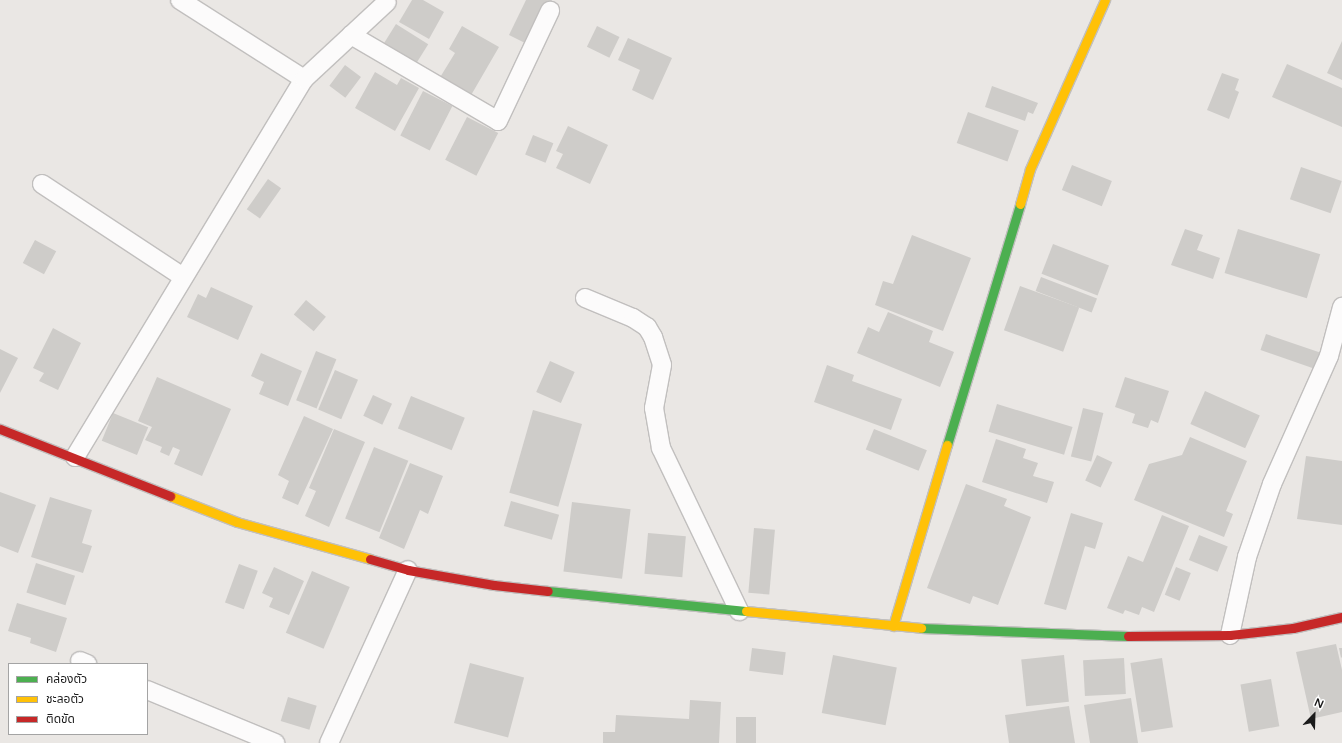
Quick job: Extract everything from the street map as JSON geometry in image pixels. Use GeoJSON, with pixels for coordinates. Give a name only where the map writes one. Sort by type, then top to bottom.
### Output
{"type":"FeatureCollection","features":[{"type":"Feature","properties":{"kind":"street"},"geometry":{"type":"LineString","coordinates":[[180,0],[304,79]]}},
{"type":"Feature","properties":{"kind":"street"},"geometry":{"type":"LineString","coordinates":[[893,626],[1030,169],[1105,0]]}},
{"type":"Feature","properties":{"kind":"street"},"geometry":{"type":"LineString","coordinates":[[75,457],[182,277],[304,79],[387,2]]}},
{"type":"Feature","properties":{"kind":"street"},"geometry":{"type":"LineString","coordinates":[[351,34],[498,121],[550,11]]}},
{"type":"Feature","properties":{"kind":"street"},"geometry":{"type":"LineString","coordinates":[[42,184],[182,277]]}},
{"type":"Feature","properties":{"kind":"street"},"geometry":{"type":"LineString","coordinates":[[585,298],[633,318],[647,327],[654,337],[662,364],[654,408],[661,448],[739,611]]}},
{"type":"Feature","properties":{"kind":"street"},"geometry":{"type":"LineString","coordinates":[[1230,635],[1247,557],[1272,484],[1329,356],[1342,307]]}},
{"type":"Feature","properties":{"kind":"street"},"geometry":{"type":"LineString","coordinates":[[0,429],[75,457],[238,522],[408,570],[494,585],[893,626],[1020,634],[1144,636],[1230,635],[1293,628],[1342,617]]}},
{"type":"Feature","properties":{"kind":"street"},"geometry":{"type":"LineString","coordinates":[[329,743],[408,570]]}},
{"type":"Feature","properties":{"kind":"street"},"geometry":{"type":"LineString","coordinates":[[148,690],[275,743]]}},
{"type":"Feature","properties":{"kind":"building"},"geometry":{"type":"Polygon","coordinates":[[[412,0],[423,0],[444,12],[429,39],[399,22],[412,0]]]}},
{"type":"Feature","properties":{"kind":"building"},"geometry":{"type":"Polygon","coordinates":[[[526,0],[552,0],[529,45],[509,35],[526,0]]]}},
{"type":"Feature","properties":{"kind":"building"},"geometry":{"type":"Polygon","coordinates":[[[396,24],[428,44],[416,64],[384,44],[396,24]]]}},
{"type":"Feature","properties":{"kind":"building"},"geometry":{"type":"Polygon","coordinates":[[[462,26],[499,47],[470,97],[439,79],[455,53],[449,49],[462,26]]]}},
{"type":"Feature","properties":{"kind":"building"},"geometry":{"type":"Polygon","coordinates":[[[597,26],[619,37],[609,58],[587,47],[597,26]]]}},
{"type":"Feature","properties":{"kind":"building"},"geometry":{"type":"Polygon","coordinates":[[[628,38],[672,58],[653,100],[632,90],[640,70],[618,60],[628,38]]]}},
{"type":"Feature","properties":{"kind":"building"},"geometry":{"type":"Polygon","coordinates":[[[1342,41],[1342,80],[1327,73],[1342,41]]]}},
{"type":"Feature","properties":{"kind":"building"},"geometry":{"type":"Polygon","coordinates":[[[1287,64],[1342,88],[1342,127],[1272,97],[1287,64]]]}},
{"type":"Feature","properties":{"kind":"building"},"geometry":{"type":"Polygon","coordinates":[[[345,65],[361,77],[345,98],[329,86],[345,65]]]}},
{"type":"Feature","properties":{"kind":"building"},"geometry":{"type":"Polygon","coordinates":[[[375,72],[397,85],[401,78],[419,88],[395,131],[355,108],[375,72]]]}},
{"type":"Feature","properties":{"kind":"building"},"geometry":{"type":"Polygon","coordinates":[[[1222,73],[1239,79],[1235,90],[1239,92],[1229,119],[1207,110],[1222,73]]]}},
{"type":"Feature","properties":{"kind":"building"},"geometry":{"type":"Polygon","coordinates":[[[992,86],[1038,103],[1033,114],[1028,112],[1025,121],[985,107],[992,86]]]}},
{"type":"Feature","properties":{"kind":"building"},"geometry":{"type":"Polygon","coordinates":[[[423,91],[452,106],[430,151],[400,136],[423,91]]]}},
{"type":"Feature","properties":{"kind":"building"},"geometry":{"type":"Polygon","coordinates":[[[968,112],[1019,130],[1007,161],[957,143],[968,112]]]}},
{"type":"Feature","properties":{"kind":"building"},"geometry":{"type":"Polygon","coordinates":[[[467,117],[498,133],[476,176],[445,160],[467,117]]]}},
{"type":"Feature","properties":{"kind":"building"},"geometry":{"type":"Polygon","coordinates":[[[568,126],[608,145],[590,184],[556,168],[563,154],[556,151],[568,126]]]}},
{"type":"Feature","properties":{"kind":"building"},"geometry":{"type":"Polygon","coordinates":[[[533,135],[553,143],[546,163],[525,154],[533,135]]]}},
{"type":"Feature","properties":{"kind":"building"},"geometry":{"type":"Polygon","coordinates":[[[1072,165],[1112,181],[1102,206],[1062,190],[1072,165]]]}},
{"type":"Feature","properties":{"kind":"building"},"geometry":{"type":"Polygon","coordinates":[[[1301,167],[1342,181],[1331,213],[1290,199],[1301,167]]]}},
{"type":"Feature","properties":{"kind":"building"},"geometry":{"type":"Polygon","coordinates":[[[268,179],[281,188],[260,218],[247,209],[268,179]]]}},
{"type":"Feature","properties":{"kind":"building"},"geometry":{"type":"Polygon","coordinates":[[[1185,229],[1203,235],[1197,250],[1220,258],[1213,279],[1171,265],[1185,229]]]}},
{"type":"Feature","properties":{"kind":"building"},"geometry":{"type":"Polygon","coordinates":[[[1238,229],[1320,254],[1307,298],[1225,273],[1238,229]]]}},
{"type":"Feature","properties":{"kind":"building"},"geometry":{"type":"Polygon","coordinates":[[[912,235],[971,258],[943,331],[875,305],[883,281],[893,284],[912,235]]]}},
{"type":"Feature","properties":{"kind":"building"},"geometry":{"type":"Polygon","coordinates":[[[35,240],[56,251],[44,274],[23,263],[35,240]]]}},
{"type":"Feature","properties":{"kind":"building"},"geometry":{"type":"Polygon","coordinates":[[[1053,244],[1109,266],[1098,295],[1042,274],[1053,244]]]}},
{"type":"Feature","properties":{"kind":"building"},"geometry":{"type":"Polygon","coordinates":[[[1041,277],[1097,299],[1092,313],[1036,291],[1041,277]]]}},
{"type":"Feature","properties":{"kind":"building"},"geometry":{"type":"Polygon","coordinates":[[[1020,286],[1079,308],[1063,352],[1004,330],[1020,286]]]}},
{"type":"Feature","properties":{"kind":"building"},"geometry":{"type":"Polygon","coordinates":[[[211,287],[253,306],[238,340],[187,317],[198,294],[206,298],[211,287]]]}},
{"type":"Feature","properties":{"kind":"building"},"geometry":{"type":"Polygon","coordinates":[[[306,300],[326,317],[314,331],[294,315],[306,300]]]}},
{"type":"Feature","properties":{"kind":"building"},"geometry":{"type":"Polygon","coordinates":[[[888,312],[933,331],[929,342],[954,352],[940,387],[857,353],[868,327],[879,332],[888,312]]]}},
{"type":"Feature","properties":{"kind":"building"},"geometry":{"type":"Polygon","coordinates":[[[53,328],[81,343],[58,390],[39,381],[44,373],[33,368],[53,328]]]}},
{"type":"Feature","properties":{"kind":"building"},"geometry":{"type":"Polygon","coordinates":[[[1266,334],[1324,354],[1318,370],[1260,350],[1266,334]]]}},
{"type":"Feature","properties":{"kind":"building"},"geometry":{"type":"Polygon","coordinates":[[[0,349],[18,358],[0,393],[0,349]]]}},
{"type":"Feature","properties":{"kind":"building"},"geometry":{"type":"Polygon","coordinates":[[[316,351],[336,359],[317,408],[296,400],[316,351]]]}},
{"type":"Feature","properties":{"kind":"building"},"geometry":{"type":"Polygon","coordinates":[[[261,353],[302,371],[288,406],[259,394],[264,382],[251,376],[261,353]]]}},
{"type":"Feature","properties":{"kind":"building"},"geometry":{"type":"Polygon","coordinates":[[[550,361],[575,372],[561,403],[536,392],[550,361]]]}},
{"type":"Feature","properties":{"kind":"building"},"geometry":{"type":"Polygon","coordinates":[[[827,365],[854,375],[852,381],[902,399],[891,430],[814,402],[827,365]]]}},
{"type":"Feature","properties":{"kind":"building"},"geometry":{"type":"Polygon","coordinates":[[[335,370],[358,380],[341,419],[318,410],[335,370]]]}},
{"type":"Feature","properties":{"kind":"building"},"geometry":{"type":"Polygon","coordinates":[[[157,377],[231,409],[202,476],[174,464],[180,450],[173,447],[169,456],[160,452],[162,447],[145,440],[152,427],[138,421],[157,377]]]}},
{"type":"Feature","properties":{"kind":"building"},"geometry":{"type":"Polygon","coordinates":[[[1125,377],[1169,391],[1158,423],[1151,420],[1148,428],[1132,423],[1135,414],[1115,407],[1125,377]]]}},
{"type":"Feature","properties":{"kind":"building"},"geometry":{"type":"Polygon","coordinates":[[[1205,391],[1260,415],[1245,448],[1190,424],[1205,391]]]}},
{"type":"Feature","properties":{"kind":"building"},"geometry":{"type":"Polygon","coordinates":[[[373,395],[392,404],[382,425],[363,416],[373,395]]]}},
{"type":"Feature","properties":{"kind":"building"},"geometry":{"type":"Polygon","coordinates":[[[411,396],[465,418],[452,450],[398,428],[411,396]]]}},
{"type":"Feature","properties":{"kind":"building"},"geometry":{"type":"Polygon","coordinates":[[[997,404],[1073,427],[1064,455],[989,432],[997,404]]]}},
{"type":"Feature","properties":{"kind":"building"},"geometry":{"type":"Polygon","coordinates":[[[1083,408],[1103,413],[1091,462],[1071,457],[1083,408]]]}},
{"type":"Feature","properties":{"kind":"building"},"geometry":{"type":"Polygon","coordinates":[[[533,410],[582,424],[558,507],[509,493],[533,410]]]}},
{"type":"Feature","properties":{"kind":"building"},"geometry":{"type":"Polygon","coordinates":[[[113,413],[148,427],[137,455],[102,441],[113,413]]]}},
{"type":"Feature","properties":{"kind":"building"},"geometry":{"type":"Polygon","coordinates":[[[304,416],[333,429],[298,505],[282,498],[289,481],[278,475],[304,416]]]}},
{"type":"Feature","properties":{"kind":"building"},"geometry":{"type":"Polygon","coordinates":[[[334,429],[365,442],[329,527],[305,516],[316,491],[309,488],[334,429]]]}},
{"type":"Feature","properties":{"kind":"building"},"geometry":{"type":"Polygon","coordinates":[[[874,429],[927,450],[919,471],[866,449],[874,429]]]}},
{"type":"Feature","properties":{"kind":"building"},"geometry":{"type":"Polygon","coordinates":[[[1190,437],[1247,461],[1226,511],[1233,514],[1224,537],[1134,500],[1149,464],[1182,455],[1190,437]]]}},
{"type":"Feature","properties":{"kind":"building"},"geometry":{"type":"Polygon","coordinates":[[[996,439],[1026,449],[1023,458],[1038,463],[1033,476],[1054,482],[1047,503],[982,482],[996,439]]]}},
{"type":"Feature","properties":{"kind":"building"},"geometry":{"type":"Polygon","coordinates":[[[374,447],[408,461],[379,532],[345,518],[374,447]]]}},
{"type":"Feature","properties":{"kind":"building"},"geometry":{"type":"Polygon","coordinates":[[[1097,455],[1112,462],[1101,488],[1085,480],[1097,455]]]}},
{"type":"Feature","properties":{"kind":"building"},"geometry":{"type":"Polygon","coordinates":[[[1306,456],[1342,461],[1342,525],[1297,519],[1306,456]]]}},
{"type":"Feature","properties":{"kind":"building"},"geometry":{"type":"Polygon","coordinates":[[[410,463],[443,476],[428,514],[420,510],[404,549],[379,538],[410,463]]]}},
{"type":"Feature","properties":{"kind":"building"},"geometry":{"type":"Polygon","coordinates":[[[966,484],[1007,499],[1004,506],[1031,517],[998,605],[973,596],[970,604],[927,588],[966,484]]]}},
{"type":"Feature","properties":{"kind":"building"},"geometry":{"type":"Polygon","coordinates":[[[0,492],[36,505],[18,553],[0,546],[0,492]]]}},
{"type":"Feature","properties":{"kind":"building"},"geometry":{"type":"Polygon","coordinates":[[[50,497],[92,510],[82,543],[92,546],[83,573],[31,557],[50,497]]]}},
{"type":"Feature","properties":{"kind":"building"},"geometry":{"type":"Polygon","coordinates":[[[511,501],[559,515],[552,540],[504,526],[511,501]]]}},
{"type":"Feature","properties":{"kind":"building"},"geometry":{"type":"Polygon","coordinates":[[[572,502],[631,509],[622,579],[563,571],[572,502]]]}},
{"type":"Feature","properties":{"kind":"building"},"geometry":{"type":"Polygon","coordinates":[[[1071,513],[1103,523],[1095,549],[1085,546],[1066,610],[1044,604],[1071,513]]]}},
{"type":"Feature","properties":{"kind":"building"},"geometry":{"type":"Polygon","coordinates":[[[1162,515],[1189,526],[1154,612],[1142,607],[1139,615],[1125,610],[1123,614],[1107,608],[1128,556],[1143,562],[1162,515]]]}},
{"type":"Feature","properties":{"kind":"building"},"geometry":{"type":"Polygon","coordinates":[[[754,528],[775,530],[769,595],[748,593],[754,528]]]}},
{"type":"Feature","properties":{"kind":"building"},"geometry":{"type":"Polygon","coordinates":[[[648,533],[686,536],[682,577],[644,574],[648,533]]]}},
{"type":"Feature","properties":{"kind":"building"},"geometry":{"type":"Polygon","coordinates":[[[1199,535],[1228,547],[1218,572],[1189,560],[1199,535]]]}},
{"type":"Feature","properties":{"kind":"building"},"geometry":{"type":"Polygon","coordinates":[[[36,563],[75,576],[65,605],[26,592],[36,563]]]}},
{"type":"Feature","properties":{"kind":"building"},"geometry":{"type":"Polygon","coordinates":[[[239,564],[258,571],[244,609],[225,603],[239,564]]]}},
{"type":"Feature","properties":{"kind":"building"},"geometry":{"type":"Polygon","coordinates":[[[274,567],[304,581],[289,615],[269,607],[273,598],[262,593],[274,567]]]}},
{"type":"Feature","properties":{"kind":"building"},"geometry":{"type":"Polygon","coordinates":[[[1176,567],[1191,573],[1180,601],[1165,595],[1176,567]]]}},
{"type":"Feature","properties":{"kind":"building"},"geometry":{"type":"Polygon","coordinates":[[[312,571],[350,587],[324,649],[286,633],[312,571]]]}},
{"type":"Feature","properties":{"kind":"building"},"geometry":{"type":"Polygon","coordinates":[[[17,603],[67,618],[56,652],[30,643],[31,638],[8,631],[17,603]]]}},
{"type":"Feature","properties":{"kind":"building"},"geometry":{"type":"Polygon","coordinates":[[[1336,644],[1342,670],[1342,712],[1311,719],[1296,652],[1336,644]]]}},
{"type":"Feature","properties":{"kind":"building"},"geometry":{"type":"Polygon","coordinates":[[[752,648],[786,652],[783,675],[749,671],[752,648]]]}},
{"type":"Feature","properties":{"kind":"building"},"geometry":{"type":"Polygon","coordinates":[[[1339,648],[1342,648],[1341,658],[1339,648]]]}},
{"type":"Feature","properties":{"kind":"building"},"geometry":{"type":"Polygon","coordinates":[[[833,655],[897,667],[886,725],[822,713],[833,655]]]}},
{"type":"Feature","properties":{"kind":"building"},"geometry":{"type":"Polygon","coordinates":[[[1064,655],[1069,702],[1026,706],[1021,659],[1064,655]]]}},
{"type":"Feature","properties":{"kind":"building"},"geometry":{"type":"Polygon","coordinates":[[[1124,658],[1126,694],[1085,696],[1083,660],[1124,658]]]}},
{"type":"Feature","properties":{"kind":"building"},"geometry":{"type":"Polygon","coordinates":[[[1162,658],[1173,727],[1141,732],[1130,663],[1162,658]]]}},
{"type":"Feature","properties":{"kind":"building"},"geometry":{"type":"Polygon","coordinates":[[[470,663],[524,677],[508,737],[454,723],[470,663]]]}},
{"type":"Feature","properties":{"kind":"building"},"geometry":{"type":"Polygon","coordinates":[[[1271,679],[1279,726],[1249,732],[1240,684],[1271,679]]]}},
{"type":"Feature","properties":{"kind":"building"},"geometry":{"type":"Polygon","coordinates":[[[288,697],[317,706],[309,730],[281,721],[288,697]]]}},
{"type":"Feature","properties":{"kind":"building"},"geometry":{"type":"Polygon","coordinates":[[[1131,698],[1138,743],[1090,743],[1084,705],[1131,698]]]}},
{"type":"Feature","properties":{"kind":"building"},"geometry":{"type":"Polygon","coordinates":[[[690,700],[721,702],[719,743],[603,743],[603,732],[615,732],[616,715],[689,719],[690,700]]]}},
{"type":"Feature","properties":{"kind":"building"},"geometry":{"type":"Polygon","coordinates":[[[1069,706],[1075,743],[1009,743],[1005,715],[1069,706]]]}},
{"type":"Feature","properties":{"kind":"building"},"geometry":{"type":"Polygon","coordinates":[[[736,717],[756,717],[756,743],[736,743],[736,717]]]}},
{"type":"Feature","properties":{"kind":"traffic: fast"},"geometry":{"type":"LineString","coordinates":[[947,445],[1020,204]]}},
{"type":"Feature","properties":{"kind":"traffic: fast"},"geometry":{"type":"LineString","coordinates":[[548,591],[746,611]]}},
{"type":"Feature","properties":{"kind":"traffic: fast"},"geometry":{"type":"LineString","coordinates":[[921,628],[1128,636]]}},
{"type":"Feature","properties":{"kind":"traffic: slow"},"geometry":{"type":"LineString","coordinates":[[1020,204],[1030,169],[1105,0]]}},
{"type":"Feature","properties":{"kind":"traffic: slow"},"geometry":{"type":"LineString","coordinates":[[893,626],[947,445]]}},
{"type":"Feature","properties":{"kind":"traffic: slow"},"geometry":{"type":"LineString","coordinates":[[170,496],[237,522],[370,559]]}},
{"type":"Feature","properties":{"kind":"traffic: slow"},"geometry":{"type":"LineString","coordinates":[[746,611],[921,628]]}},
{"type":"Feature","properties":{"kind":"traffic: jam"},"geometry":{"type":"LineString","coordinates":[[0,429],[170,496]]}},
{"type":"Feature","properties":{"kind":"traffic: jam"},"geometry":{"type":"LineString","coordinates":[[370,559],[408,570],[494,585],[548,591]]}},
{"type":"Feature","properties":{"kind":"traffic: jam"},"geometry":{"type":"LineString","coordinates":[[1128,636],[1230,635],[1293,628],[1342,617]]}}]}
